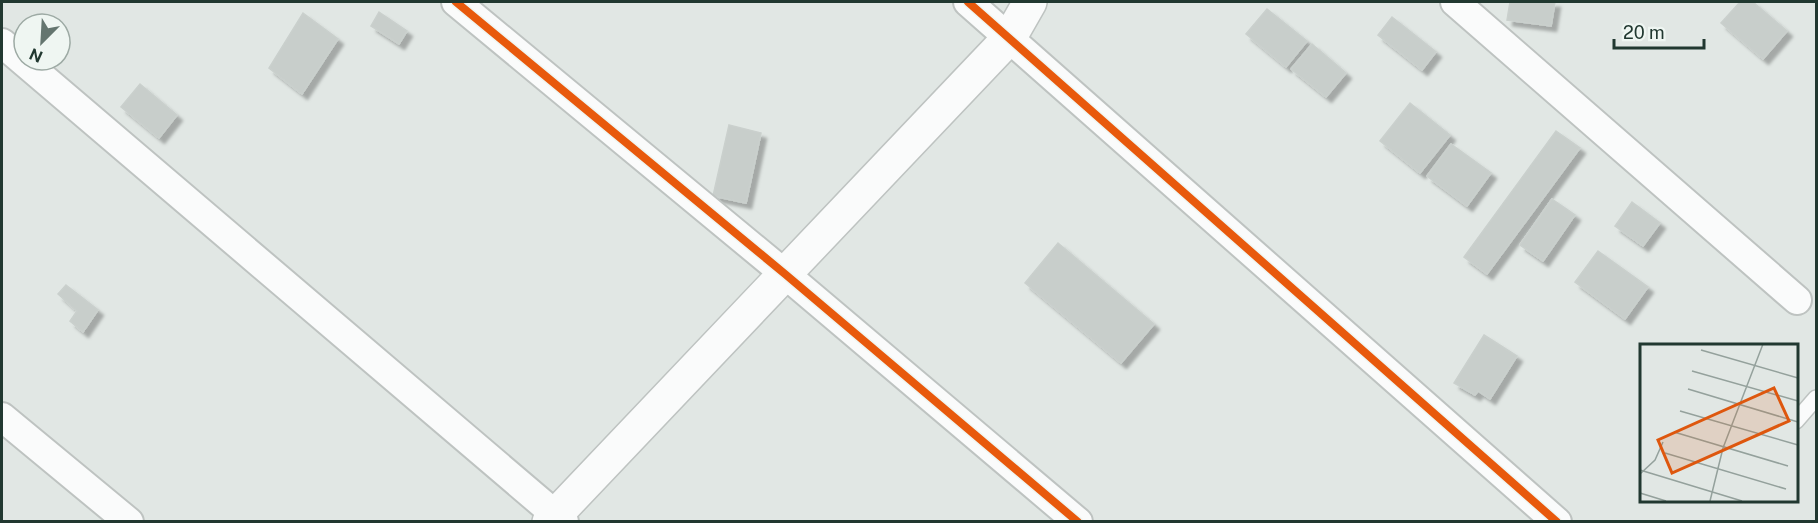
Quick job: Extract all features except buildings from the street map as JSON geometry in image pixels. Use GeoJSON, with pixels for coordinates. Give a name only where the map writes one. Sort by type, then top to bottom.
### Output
{"type":"FeatureCollection","features":[{"type":"Feature","properties":{"kind":"street"},"geometry":{"type":"LineString","coordinates":[[456,2],[785,273],[1078,522]]}},
{"type":"Feature","properties":{"kind":"street"},"geometry":{"type":"LineString","coordinates":[[968,2],[1557,522]]}},
{"type":"Feature","properties":{"kind":"street"},"geometry":{"type":"LineString","coordinates":[[2,44],[556,519],[785,273],[1010,37],[1030,2]]}},
{"type":"Feature","properties":{"kind":"street"},"geometry":{"type":"LineString","coordinates":[[1455,2],[1797,300]]}},
{"type":"Feature","properties":{"kind":"street"},"geometry":{"type":"LineString","coordinates":[[2,417],[129,522]]}},
{"type":"Feature","properties":{"kind":"lane"},"geometry":{"type":"LineString","coordinates":[[1797,420],[1816,398]]}},
{"type":"Feature","properties":{"kind":"cycle path"},"geometry":{"type":"LineString","coordinates":[[456,2],[785,274],[1078,522]]}},
{"type":"Feature","properties":{"kind":"cycle path"},"geometry":{"type":"LineString","coordinates":[[968,2],[1557,522]]}}]}
